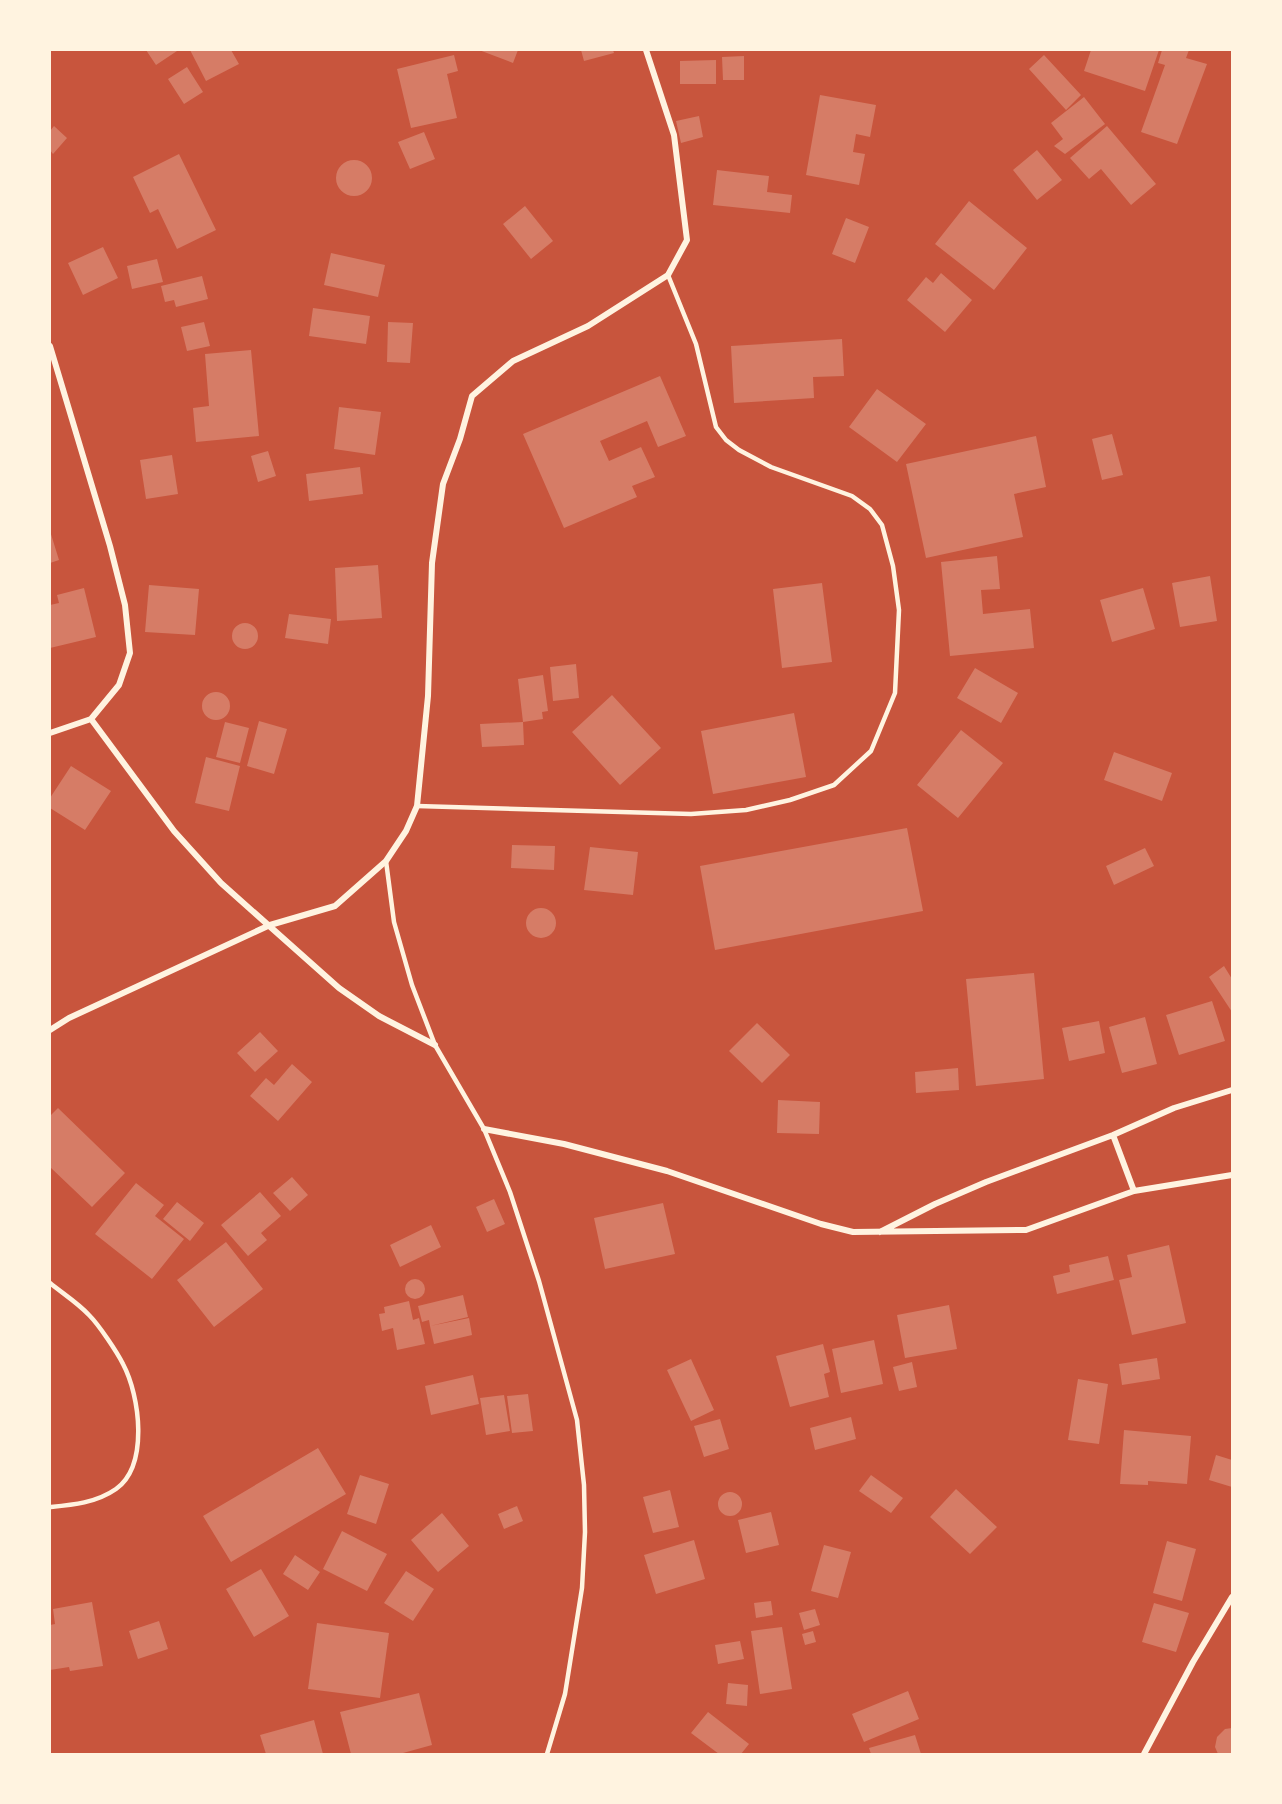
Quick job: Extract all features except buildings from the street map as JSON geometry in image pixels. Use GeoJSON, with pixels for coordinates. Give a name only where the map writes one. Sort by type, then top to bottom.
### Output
{"type":"FeatureCollection","features":[{"type":"Feature","properties":{"kind":"street"},"geometry":{"type":"LineString","coordinates":[[50,1030],[69,1018],[270,925],[335,906],[386,861],[406,831],[417,806],[428,696],[432,563],[443,484],[460,439],[471,396],[513,361],[588,326],[668,275],[687,240],[674,135],[646,50]]}},
{"type":"Feature","properties":{"kind":"street"},"geometry":{"type":"LineString","coordinates":[[50,346],[110,546],[125,605],[130,653],[119,685],[91,719],[50,733]]}},
{"type":"Feature","properties":{"kind":"street"},"geometry":{"type":"LineString","coordinates":[[91,719],[174,831],[221,883],[339,988],[380,1017],[435,1045]]}},
{"type":"Feature","properties":{"kind":"street"},"geometry":{"type":"LineString","coordinates":[[878,1233],[935,1204],[986,1182],[1113,1135],[1174,1108],[1233,1090]]}},
{"type":"Feature","properties":{"kind":"street"},"geometry":{"type":"LineString","coordinates":[[484,1129],[564,1144],[667,1171],[821,1224],[853,1232],[1026,1230],[1134,1191],[1233,1174]]}},
{"type":"Feature","properties":{"kind":"street"},"geometry":{"type":"LineString","coordinates":[[1113,1135],[1134,1191]]}},
{"type":"Feature","properties":{"kind":"street"},"geometry":{"type":"LineString","coordinates":[[1144,1755],[1193,1662],[1233,1597]]}},
{"type":"Feature","properties":{"kind":"lane"},"geometry":{"type":"LineString","coordinates":[[417,806],[691,814],[746,810],[790,800],[834,785],[871,751],[896,693],[898,610],[893,566],[882,525],[870,509],[852,496],[771,467],[739,450],[726,440],[716,427],[696,344],[668,275]]}},
{"type":"Feature","properties":{"kind":"lane"},"geometry":{"type":"LineString","coordinates":[[386,861],[394,922],[412,985],[435,1045],[484,1129],[510,1192],[577,1420],[583,1474],[585,1532],[582,1588],[565,1694],[547,1755]]}},
{"type":"Feature","properties":{"kind":"lane"},"geometry":{"type":"LineString","coordinates":[[50,1282],[89,1315],[123,1365],[137,1407],[138,1452],[130,1471],[117,1488],[98,1498],[74,1505],[50,1507]]}}]}
